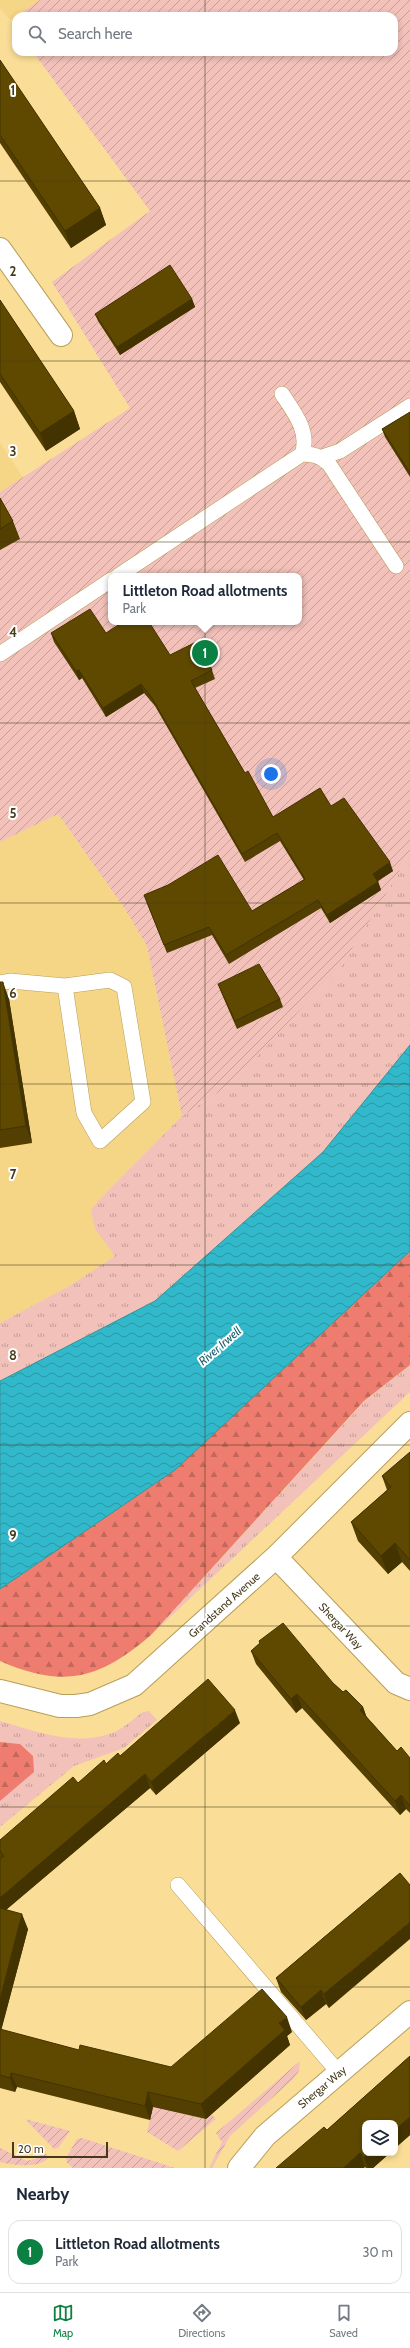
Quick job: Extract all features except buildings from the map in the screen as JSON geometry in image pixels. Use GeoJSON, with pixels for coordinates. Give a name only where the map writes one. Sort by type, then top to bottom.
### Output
{"type":"FeatureCollection","features":[{"type":"Feature","properties":{"kind":"street"},"geometry":{"type":"LineString","coordinates":[[0,249],[61,335]]}},
{"type":"Feature","properties":{"kind":"street","name":"Grandstand Avenue"},"geometry":{"type":"LineString","coordinates":[[0,1691],[60,1706],[90,1704],[121,1692],[134,1685],[276,1557],[410,1423]]}},
{"type":"Feature","properties":{"kind":"street","name":"Shergar Way"},"geometry":{"type":"LineString","coordinates":[[276,1557],[396,1683],[410,1690]]}},
{"type":"Feature","properties":{"kind":"street","name":"Shergar Way"},"geometry":{"type":"LineString","coordinates":[[239,2168],[265,2136],[410,2012]]}},
{"type":"Feature","properties":{"kind":"lane"},"geometry":{"type":"LineString","coordinates":[[282,394],[304,432],[305,446],[302,454]]}},
{"type":"Feature","properties":{"kind":"lane"},"geometry":{"type":"LineString","coordinates":[[322,457],[340,450],[410,406]]}},
{"type":"Feature","properties":{"kind":"lane"},"geometry":{"type":"LineString","coordinates":[[123,573],[302,454],[322,457],[329,464],[396,566]]}},
{"type":"Feature","properties":{"kind":"lane"},"geometry":{"type":"LineString","coordinates":[[0,654],[108,582]]}},
{"type":"Feature","properties":{"kind":"lane"},"geometry":{"type":"LineString","coordinates":[[0,983],[10,981],[65,986],[110,980],[124,987],[143,1102],[100,1141],[84,1113],[65,986]]}},
{"type":"Feature","properties":{"kind":"lane"},"geometry":{"type":"LineString","coordinates":[[178,1885],[339,2073]]}},
{"type":"Feature","properties":{"kind":"shaded area"},"geometry":{"type":"Polygon","coordinates":[[[0,0],[40,0],[22,12],[12,12],[12,19],[10,20],[0,8],[0,0]]]}},
{"type":"Feature","properties":{"kind":"shaded area"},"geometry":{"type":"Polygon","coordinates":[[[0,443],[23,477],[0,492],[0,443]]]}},
{"type":"Feature","properties":{"kind":"shaded area"},"geometry":{"type":"Polygon","coordinates":[[[58,814],[125,909],[147,946],[182,1116],[99,1200],[95,1229],[115,1256],[71,1285],[0,1323],[0,842],[58,814]]]}},
{"type":"Feature","properties":{"kind":"green space"},"geometry":{"type":"Polygon","coordinates":[[[40,0],[410,0],[410,852],[384,898],[341,966],[231,1084],[182,1116],[147,946],[125,909],[58,814],[0,842],[0,492],[130,408],[52,282],[150,211],[36,56],[398,56],[398,12],[22,12],[40,0]]]}},
{"type":"Feature","properties":{"kind":"green space"},"geometry":{"type":"Polygon","coordinates":[[[410,852],[410,1045],[323,1152],[155,1301],[0,1381],[0,1323],[71,1285],[115,1256],[95,1229],[91,1210],[99,1200],[182,1116],[231,1084],[341,966],[384,898],[410,852]]]}},
{"type":"Feature","properties":{"kind":"green space"},"geometry":{"type":"Polygon","coordinates":[[[410,1251],[410,1365],[364,1401],[151,1635],[115,1662],[98,1670],[80,1675],[62,1677],[43,1675],[23,1670],[0,1661],[0,1589],[175,1470],[410,1251]]]}},
{"type":"Feature","properties":{"kind":"green space"},"geometry":{"type":"Polygon","coordinates":[[[410,1365],[410,1392],[151,1635],[365,1401],[410,1365]]]}},
{"type":"Feature","properties":{"kind":"green space"},"geometry":{"type":"Polygon","coordinates":[[[149,1711],[157,1720],[124,1748],[74,1766],[0,1827],[0,1801],[20,1744],[0,1742],[0,1721],[54,1736],[82,1738],[109,1734],[122,1728],[143,1712],[149,1711]]]}},
{"type":"Feature","properties":{"kind":"green space"},"geometry":{"type":"Polygon","coordinates":[[[0,1742],[20,1744],[33,1756],[34,1772],[0,1801],[0,1742]]]}},
{"type":"Feature","properties":{"kind":"green space"},"geometry":{"type":"Polygon","coordinates":[[[300,2061],[299,2071],[293,2079],[230,2136],[212,2168],[209,2168],[222,2142],[216,2133],[300,2061]]]}},
{"type":"Feature","properties":{"kind":"green space"},"geometry":{"type":"Polygon","coordinates":[[[154,2102],[174,2112],[206,2119],[211,2114],[216,2119],[178,2151],[147,2132],[154,2102]]]}},
{"type":"Feature","properties":{"kind":"green space"},"geometry":{"type":"Polygon","coordinates":[[[25,2119],[70,2131],[58,2148],[54,2149],[25,2119]]]}},
{"type":"Feature","properties":{"kind":"green space"},"geometry":{"type":"Polygon","coordinates":[[[82,2138],[175,2168],[73,2168],[67,2163],[66,2158],[77,2139],[82,2138]]]}},
{"type":"Feature","properties":{"kind":"green space"},"geometry":{"type":"Polygon","coordinates":[[[0,2148],[27,2161],[37,2158],[44,2152],[49,2157],[46,2161],[41,2163],[28,2165],[0,2162],[0,2148]]]}},
{"type":"Feature","properties":{"kind":"water","name":"River Irwell"},"geometry":{"type":"Polygon","coordinates":[[[410,1045],[410,1251],[175,1470],[0,1589],[0,1381],[155,1301],[323,1152],[410,1045]]]}},
{"type":"Feature","properties":{"kind":"place","name":"Littleton Road allotments"},"geometry":{"type":"Point","coordinates":[205,653]}}]}
